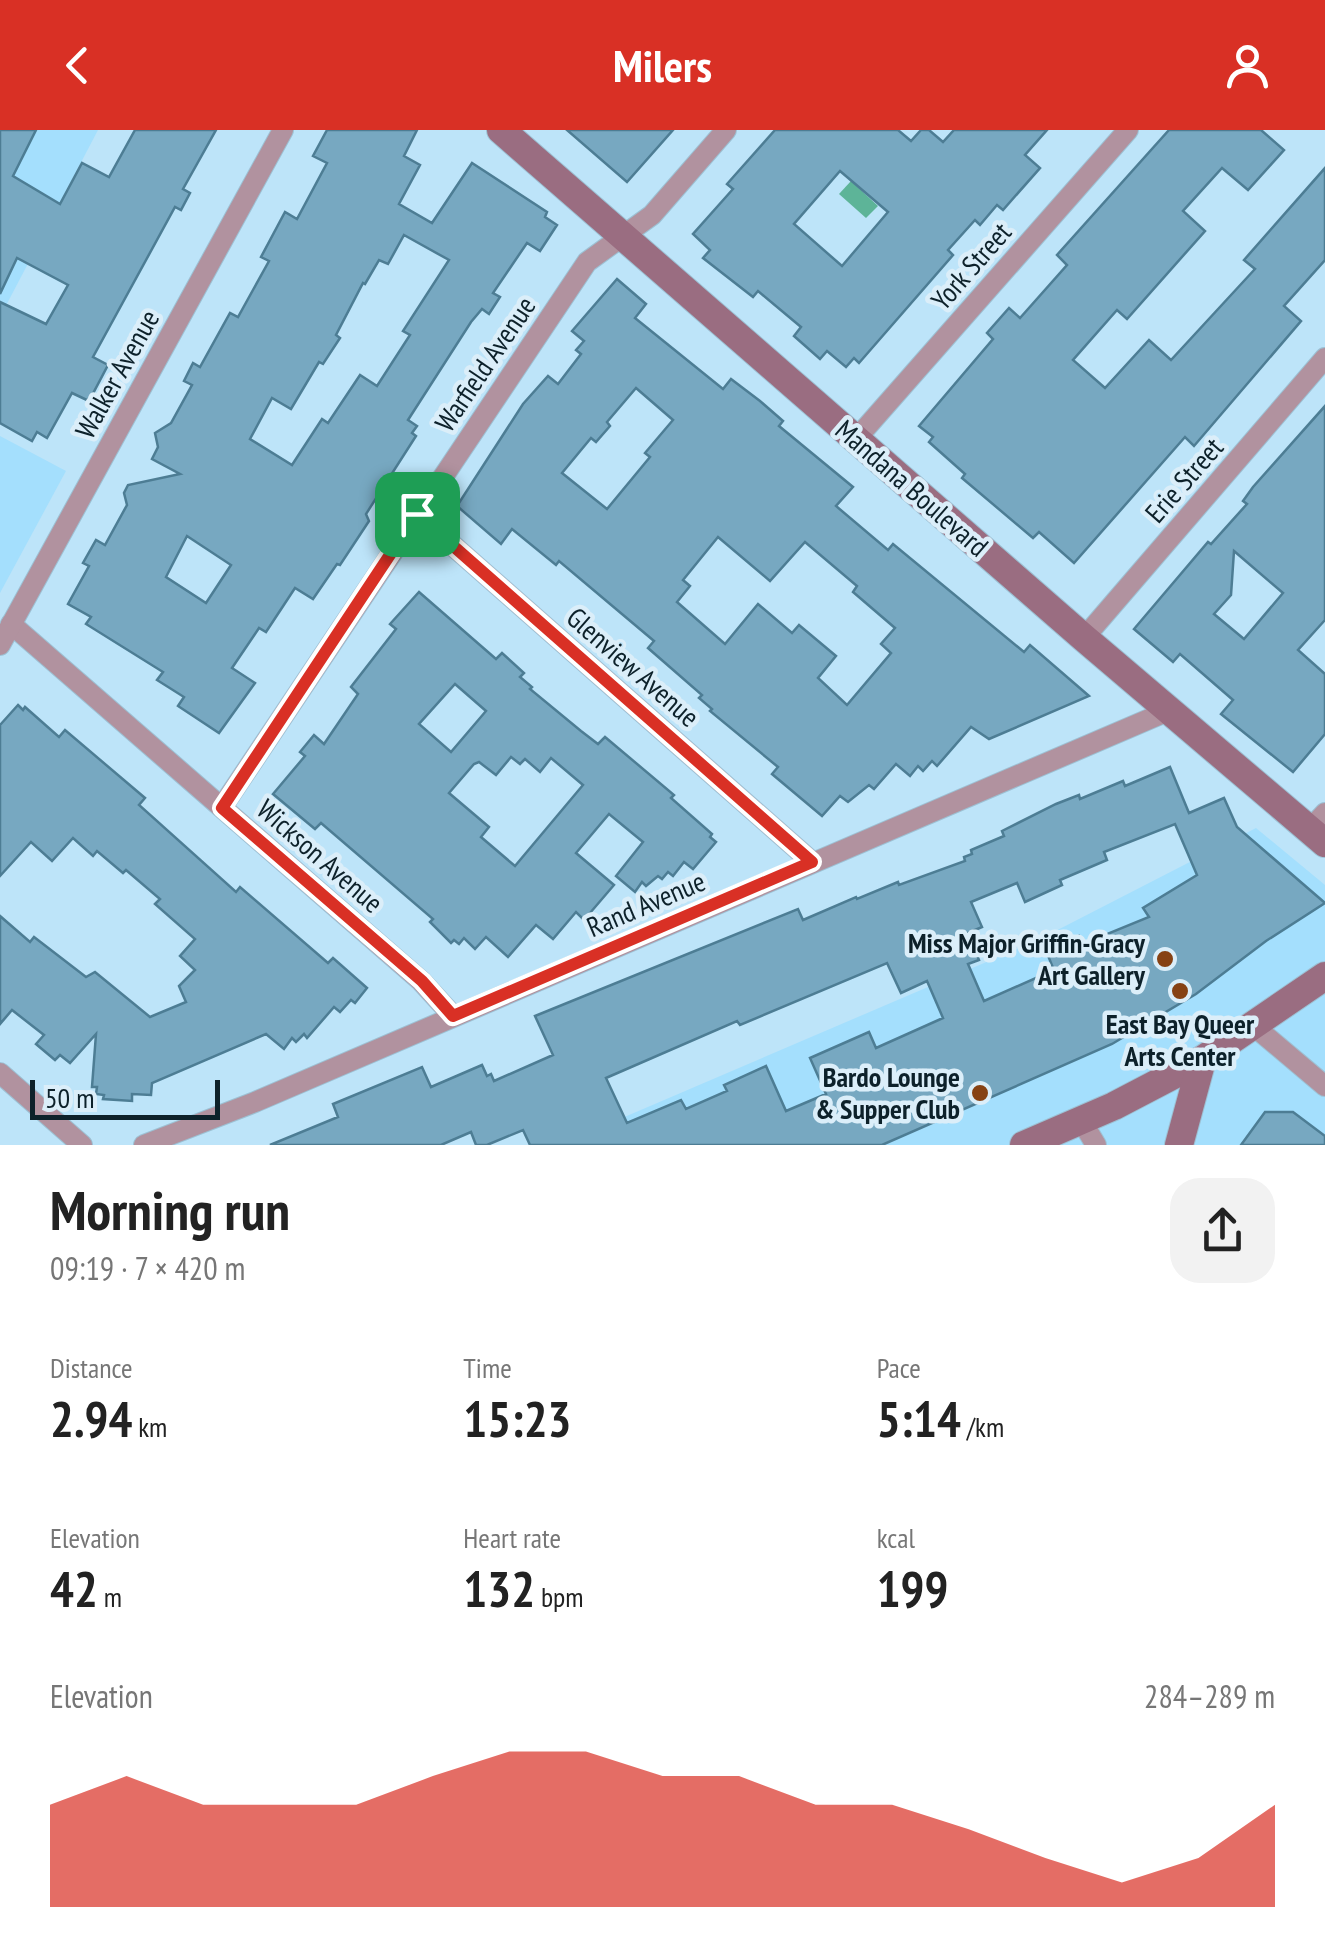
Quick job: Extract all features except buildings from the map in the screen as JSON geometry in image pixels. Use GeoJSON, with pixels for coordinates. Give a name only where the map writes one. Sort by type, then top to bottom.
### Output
{"type":"FeatureCollection","features":[{"type":"Feature","properties":{"kind":"street","name":"Walker Avenue"},"geometry":{"type":"LineString","coordinates":[[0,644],[283,130]]}},
{"type":"Feature","properties":{"kind":"street","name":"Mandana Boulevard"},"geometry":{"type":"LineString","coordinates":[[500,130],[1168,710],[1320,829]]}},
{"type":"Feature","properties":{"kind":"street","name":"Warfield Avenue"},"geometry":{"type":"LineString","coordinates":[[222,808],[587,262],[652,215],[726,130]]}},
{"type":"Feature","properties":{"kind":"street","name":"York Street"},"geometry":{"type":"LineString","coordinates":[[856,439],[1128,130]]}},
{"type":"Feature","properties":{"kind":"street","name":"Erie Street"},"geometry":{"type":"LineString","coordinates":[[1084,638],[1325,358]]}},
{"type":"Feature","properties":{"kind":"street","name":"Glenview Avenue"},"geometry":{"type":"LineString","coordinates":[[417,514],[812,862]]}},
{"type":"Feature","properties":{"kind":"street","name":"Wickson Avenue"},"geometry":{"type":"LineString","coordinates":[[11,624],[422,981],[453,1016]]}},
{"type":"Feature","properties":{"kind":"street","name":"Rand Avenue"},"geometry":{"type":"LineString","coordinates":[[144,1145],[255,1102],[1168,710]]}},
{"type":"Feature","properties":{"kind":"street"},"geometry":{"type":"LineString","coordinates":[[1024,1145],[1202,1060],[1325,976]]}},
{"type":"Feature","properties":{"kind":"street"},"geometry":{"type":"LineString","coordinates":[[1255,1026],[1325,1086]]}},
{"type":"Feature","properties":{"kind":"street"},"geometry":{"type":"LineString","coordinates":[[1180,1145],[1202,1060]]}},
{"type":"Feature","properties":{"kind":"street"},"geometry":{"type":"LineString","coordinates":[[0,1073],[82,1145]]}},
{"type":"Feature","properties":{"kind":"street"},"geometry":{"type":"LineString","coordinates":[[1081,1120],[1096,1145]]}},
{"type":"Feature","properties":{"kind":"shaded area"},"geometry":{"type":"Polygon","coordinates":[[[0,130],[98,130],[0,317],[0,130]]]}},
{"type":"Feature","properties":{"kind":"shaded area"},"geometry":{"type":"Polygon","coordinates":[[[851,181],[878,206],[866,218],[839,194],[851,181]]]}},
{"type":"Feature","properties":{"kind":"shaded area"},"geometry":{"type":"Polygon","coordinates":[[[0,436],[66,471],[0,593],[0,436]]]}},
{"type":"Feature","properties":{"kind":"shaded area"},"geometry":{"type":"Polygon","coordinates":[[[1256,828],[1325,885],[1325,1145],[559,1145],[1040,939],[1256,828]]]}},
{"type":"Feature","properties":{"kind":"place","name":"Miss Major Griffin-Gracy Art Gallery"},"geometry":{"type":"Point","coordinates":[1165,959]}},
{"type":"Feature","properties":{"kind":"place","name":"East Bay Queer Arts Center"},"geometry":{"type":"Point","coordinates":[1180,991]}},
{"type":"Feature","properties":{"kind":"place","name":"Bardo Lounge & Supper Club"},"geometry":{"type":"Point","coordinates":[980,1093]}},
{"type":"Feature","properties":{"kind":"route"},"geometry":{"type":"LineString","coordinates":[[417,514],[812,862],[453,1016],[422,981],[222,808],[417,514]]}}]}
